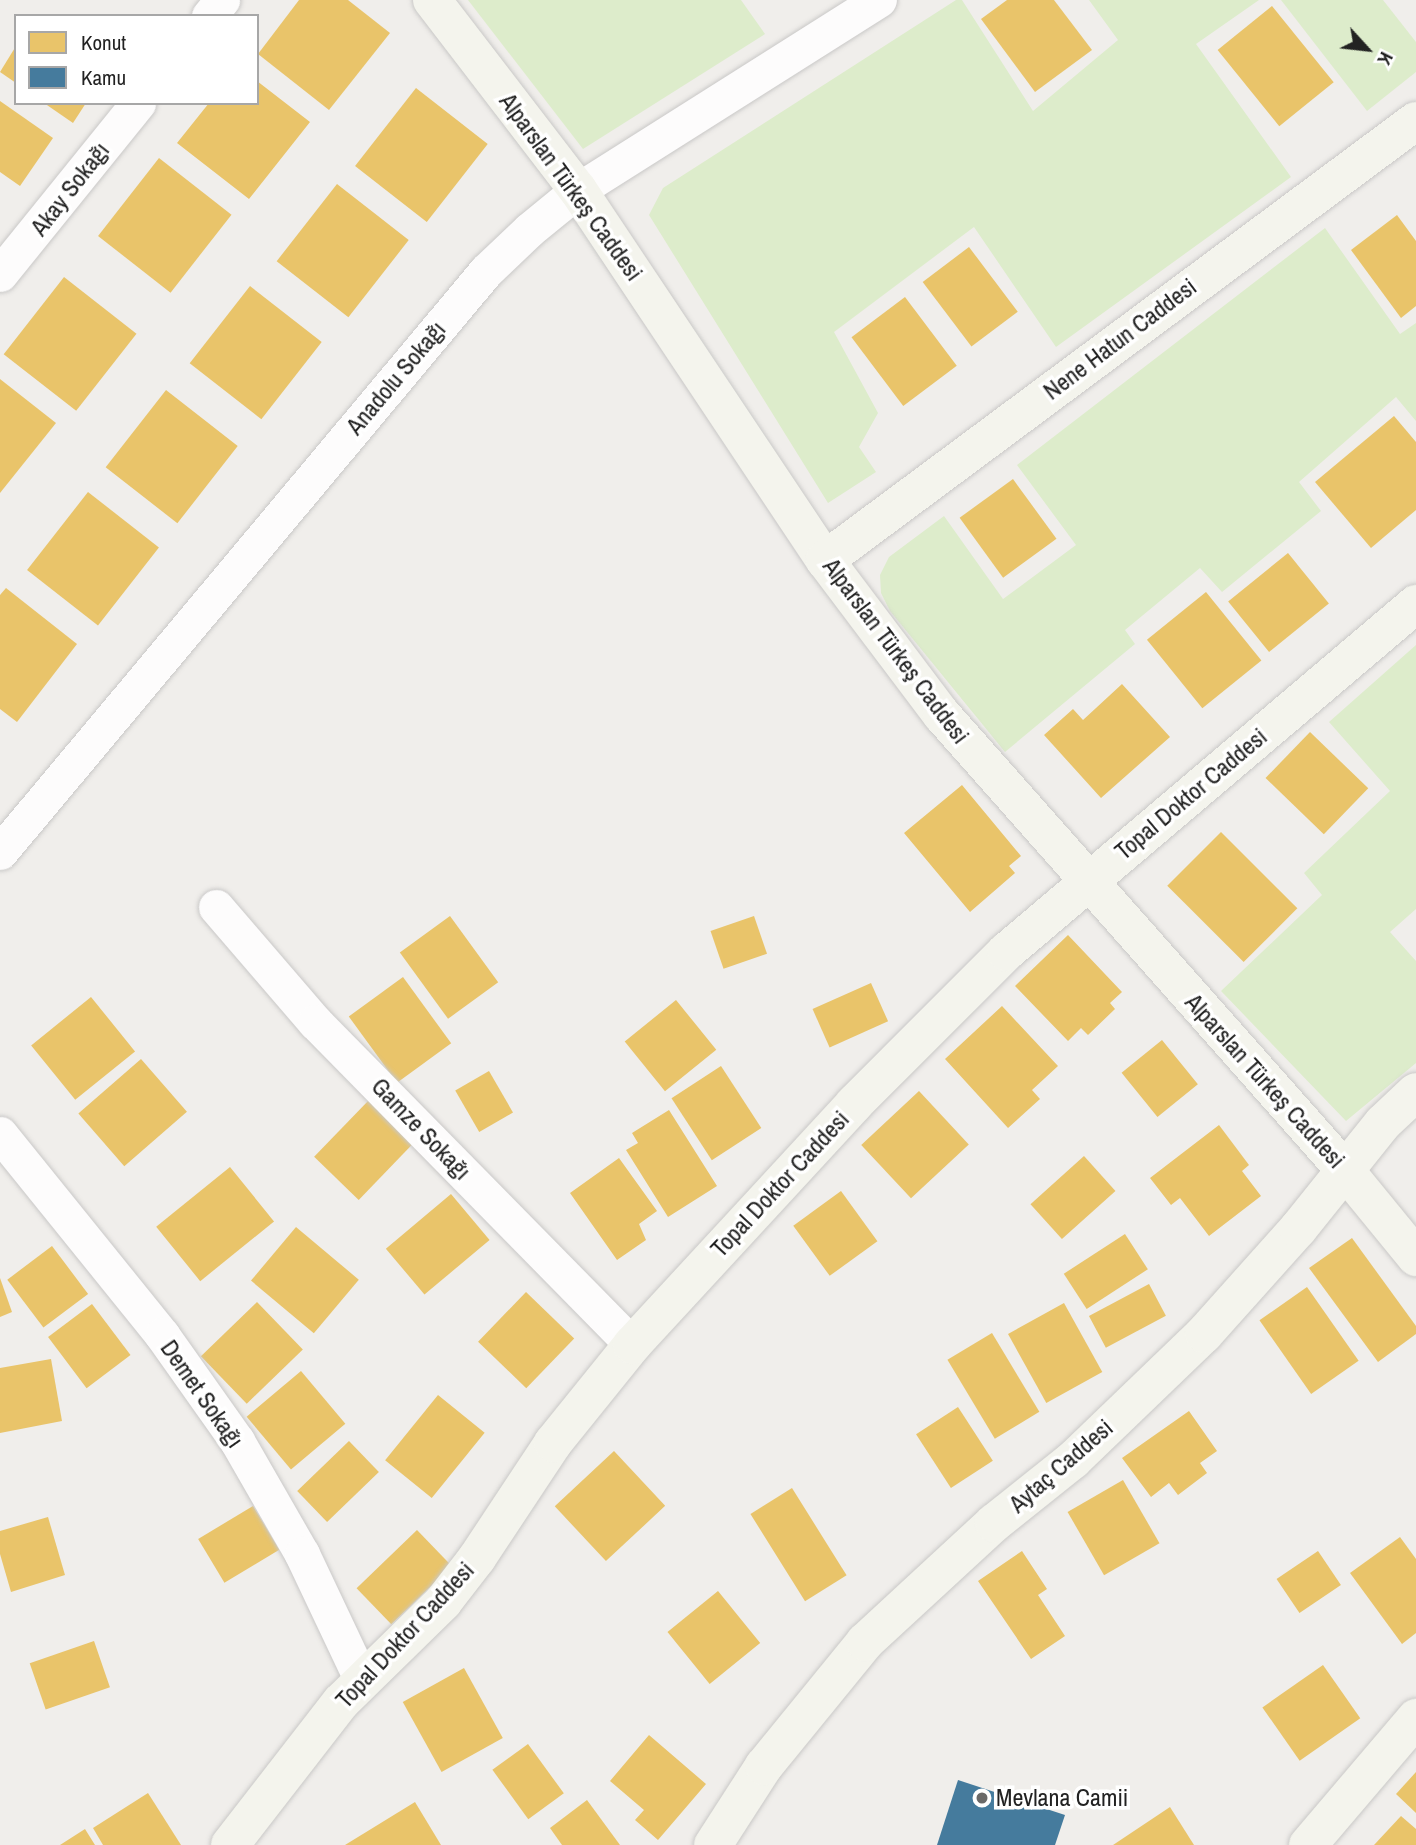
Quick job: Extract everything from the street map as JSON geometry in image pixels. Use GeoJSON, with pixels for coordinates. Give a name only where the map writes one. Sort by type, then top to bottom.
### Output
{"type":"FeatureCollection","features":[{"type":"Feature","properties":{"kind":"street"},"geometry":{"type":"LineString","coordinates":[[211,14],[222,0]]}},
{"type":"Feature","properties":{"kind":"street","name":"Alparslan Türkeş Caddesi"},"geometry":{"type":"LineString","coordinates":[[432,0],[578,190],[825,560],[942,715],[1344,1169],[1416,1257]]}},
{"type":"Feature","properties":{"kind":"street","name":"Anadolu Sokağı"},"geometry":{"type":"LineString","coordinates":[[0,852],[486,271],[528,230],[578,190],[879,0]]}},
{"type":"Feature","properties":{"kind":"street","name":"Akay Sokağı"},"geometry":{"type":"LineString","coordinates":[[0,274],[136,105]]}},
{"type":"Feature","properties":{"kind":"street","name":"Nene Hatun Caddesi"},"geometry":{"type":"LineString","coordinates":[[825,560],[1416,121]]}},
{"type":"Feature","properties":{"kind":"street","name":"Topal Doktor Caddesi"},"geometry":{"type":"LineString","coordinates":[[230,1845],[316,1732],[362,1681],[443,1602],[477,1558],[553,1443],[632,1345],[901,1057],[1006,952],[1416,604]]}},
{"type":"Feature","properties":{"kind":"street","name":"Gamze Sokağı"},"geometry":{"type":"LineString","coordinates":[[216,908],[315,1022],[632,1345]]}},
{"type":"Feature","properties":{"kind":"street","name":"Aytaç Caddesi"},"geometry":{"type":"LineString","coordinates":[[713,1845],[764,1766],[865,1642],[994,1523],[1073,1460],[1185,1352],[1298,1228],[1383,1123],[1416,1092]]}},
{"type":"Feature","properties":{"kind":"street","name":"Demet Sokağı"},"geometry":{"type":"LineString","coordinates":[[0,1134],[162,1335],[237,1441],[302,1554],[362,1681]]}},
{"type":"Feature","properties":{"kind":"street"},"geometry":{"type":"LineString","coordinates":[[1308,1845],[1416,1717]]}},
{"type":"Feature","properties":{"kind":"green space"},"geometry":{"type":"Polygon","coordinates":[[[468,0],[741,0],[765,34],[583,149],[468,0]]]}},
{"type":"Feature","properties":{"kind":"green space"},"geometry":{"type":"Polygon","coordinates":[[[956,0],[962,0],[1033,111],[1118,40],[1089,0],[1259,0],[1196,44],[1291,177],[1056,347],[974,227],[834,332],[878,413],[859,447],[876,472],[828,503],[649,215],[663,188],[956,0]]]}},
{"type":"Feature","properties":{"kind":"green space"},"geometry":{"type":"Polygon","coordinates":[[[1281,0],[1383,0],[1416,42],[1416,72],[1367,111],[1281,0]]]}},
{"type":"Feature","properties":{"kind":"green space"},"geometry":{"type":"Polygon","coordinates":[[[1325,228],[1400,334],[1416,323],[1416,421],[1396,397],[1299,482],[1321,511],[1222,592],[1200,568],[1125,630],[1135,644],[1005,752],[890,611],[881,593],[880,575],[889,557],[944,516],[1003,599],[1076,545],[1017,465],[1325,228]]]}},
{"type":"Feature","properties":{"kind":"green space"},"geometry":{"type":"Polygon","coordinates":[[[1416,645],[1416,909],[1390,932],[1416,961],[1416,1063],[1346,1121],[1221,991],[1322,895],[1304,873],[1390,791],[1329,722],[1416,645]]]}},
{"type":"Feature","properties":{"kind":"building: Konut"},"geometry":{"type":"Polygon","coordinates":[[[299,0],[348,0],[390,33],[329,110],[259,53],[299,0]]]}},
{"type":"Feature","properties":{"kind":"building: Konut"},"geometry":{"type":"Polygon","coordinates":[[[1007,0],[1054,0],[1092,50],[1035,92],[981,19],[1007,0]]]}},
{"type":"Feature","properties":{"kind":"building: Konut"},"geometry":{"type":"Polygon","coordinates":[[[1272,6],[1334,82],[1279,126],[1218,50],[1272,6]]]}},
{"type":"Feature","properties":{"kind":"building: Konut"},"geometry":{"type":"Polygon","coordinates":[[[14,49],[14,82],[0,72],[14,49]]]}},
{"type":"Feature","properties":{"kind":"building: Konut"},"geometry":{"type":"Polygon","coordinates":[[[259,83],[310,122],[249,199],[177,143],[207,105],[259,105],[259,83]]]}},
{"type":"Feature","properties":{"kind":"building: Konut"},"geometry":{"type":"Polygon","coordinates":[[[416,88],[488,144],[427,222],[355,166],[416,88]]]}},
{"type":"Feature","properties":{"kind":"building: Konut"},"geometry":{"type":"Polygon","coordinates":[[[0,101],[53,138],[20,186],[0,172],[0,101]]]}},
{"type":"Feature","properties":{"kind":"building: Konut"},"geometry":{"type":"Polygon","coordinates":[[[47,105],[85,105],[73,123],[47,105]]]}},
{"type":"Feature","properties":{"kind":"building: Konut"},"geometry":{"type":"Polygon","coordinates":[[[159,158],[231,215],[171,293],[98,236],[159,158]]]}},
{"type":"Feature","properties":{"kind":"building: Konut"},"geometry":{"type":"Polygon","coordinates":[[[337,184],[409,240],[348,317],[277,261],[337,184]]]}},
{"type":"Feature","properties":{"kind":"building: Konut"},"geometry":{"type":"Polygon","coordinates":[[[1397,215],[1416,241],[1416,306],[1401,318],[1351,250],[1397,215]]]}},
{"type":"Feature","properties":{"kind":"building: Konut"},"geometry":{"type":"Polygon","coordinates":[[[969,247],[1018,312],[971,347],[923,282],[969,247]]]}},
{"type":"Feature","properties":{"kind":"building: Konut"},"geometry":{"type":"Polygon","coordinates":[[[64,277],[136,334],[76,411],[4,354],[64,277]]]}},
{"type":"Feature","properties":{"kind":"building: Konut"},"geometry":{"type":"Polygon","coordinates":[[[250,286],[322,342],[261,419],[190,363],[250,286]]]}},
{"type":"Feature","properties":{"kind":"building: Konut"},"geometry":{"type":"Polygon","coordinates":[[[905,297],[957,366],[903,406],[851,337],[905,297]]]}},
{"type":"Feature","properties":{"kind":"building: Konut"},"geometry":{"type":"Polygon","coordinates":[[[0,379],[56,423],[0,493],[0,379]]]}},
{"type":"Feature","properties":{"kind":"building: Konut"},"geometry":{"type":"Polygon","coordinates":[[[166,390],[238,446],[177,523],[106,467],[166,390]]]}},
{"type":"Feature","properties":{"kind":"building: Konut"},"geometry":{"type":"Polygon","coordinates":[[[1394,416],[1416,442],[1416,510],[1371,548],[1315,482],[1394,416]]]}},
{"type":"Feature","properties":{"kind":"building: Konut"},"geometry":{"type":"Polygon","coordinates":[[[1013,479],[1056,539],[1003,578],[960,518],[1013,479]]]}},
{"type":"Feature","properties":{"kind":"building: Konut"},"geometry":{"type":"Polygon","coordinates":[[[88,492],[159,547],[98,625],[27,570],[88,492]]]}},
{"type":"Feature","properties":{"kind":"building: Konut"},"geometry":{"type":"Polygon","coordinates":[[[1288,553],[1329,604],[1269,652],[1228,601],[1288,553]]]}},
{"type":"Feature","properties":{"kind":"building: Konut"},"geometry":{"type":"Polygon","coordinates":[[[6,588],[77,644],[17,722],[0,709],[0,595],[6,588]]]}},
{"type":"Feature","properties":{"kind":"building: Konut"},"geometry":{"type":"Polygon","coordinates":[[[1206,592],[1261,660],[1202,708],[1147,640],[1206,592]]]}},
{"type":"Feature","properties":{"kind":"building: Konut"},"geometry":{"type":"Polygon","coordinates":[[[1122,684],[1170,737],[1101,798],[1044,735],[1073,709],[1083,720],[1122,684]]]}},
{"type":"Feature","properties":{"kind":"building: Konut"},"geometry":{"type":"Polygon","coordinates":[[[1310,732],[1368,788],[1324,834],[1266,778],[1310,732]]]}},
{"type":"Feature","properties":{"kind":"building: Konut"},"geometry":{"type":"Polygon","coordinates":[[[962,785],[1021,856],[1009,866],[1015,873],[970,912],[904,833],[962,785]]]}},
{"type":"Feature","properties":{"kind":"building: Konut"},"geometry":{"type":"Polygon","coordinates":[[[1221,832],[1297,908],[1244,962],[1167,886],[1221,832]]]}},
{"type":"Feature","properties":{"kind":"building: Konut"},"geometry":{"type":"Polygon","coordinates":[[[450,916],[498,982],[448,1019],[400,952],[450,916]]]}},
{"type":"Feature","properties":{"kind":"building: Konut"},"geometry":{"type":"Polygon","coordinates":[[[754,916],[767,954],[724,969],[711,931],[754,916]]]}},
{"type":"Feature","properties":{"kind":"building: Konut"},"geometry":{"type":"Polygon","coordinates":[[[1068,935],[1122,992],[1110,1003],[1115,1009],[1088,1035],[1081,1028],[1068,1041],[1015,986],[1068,935]]]}},
{"type":"Feature","properties":{"kind":"building: Konut"},"geometry":{"type":"Polygon","coordinates":[[[403,977],[451,1043],[397,1083],[349,1016],[403,977]]]}},
{"type":"Feature","properties":{"kind":"building: Konut"},"geometry":{"type":"Polygon","coordinates":[[[871,983],[888,1021],[830,1047],[813,1009],[871,983]]]}},
{"type":"Feature","properties":{"kind":"building: Konut"},"geometry":{"type":"Polygon","coordinates":[[[91,997],[135,1051],[75,1100],[31,1045],[91,997]]]}},
{"type":"Feature","properties":{"kind":"building: Konut"},"geometry":{"type":"Polygon","coordinates":[[[676,1000],[716,1050],[665,1091],[625,1042],[676,1000]]]}},
{"type":"Feature","properties":{"kind":"building: Konut"},"geometry":{"type":"Polygon","coordinates":[[[1002,1006],[1058,1066],[1032,1090],[1040,1099],[1008,1128],[945,1059],[1002,1006]]]}},
{"type":"Feature","properties":{"kind":"building: Konut"},"geometry":{"type":"Polygon","coordinates":[[[1162,1040],[1198,1084],[1157,1117],[1122,1073],[1162,1040]]]}},
{"type":"Feature","properties":{"kind":"building: Konut"},"geometry":{"type":"Polygon","coordinates":[[[141,1059],[187,1112],[124,1166],[78,1113],[141,1059]]]}},
{"type":"Feature","properties":{"kind":"building: Konut"},"geometry":{"type":"Polygon","coordinates":[[[721,1066],[761,1128],[712,1160],[672,1098],[721,1066]]]}},
{"type":"Feature","properties":{"kind":"building: Konut"},"geometry":{"type":"Polygon","coordinates":[[[489,1071],[513,1113],[479,1132],[455,1090],[489,1071]]]}},
{"type":"Feature","properties":{"kind":"building: Konut"},"geometry":{"type":"Polygon","coordinates":[[[919,1091],[969,1144],[911,1198],[861,1145],[919,1091]]]}},
{"type":"Feature","properties":{"kind":"building: Konut"},"geometry":{"type":"Polygon","coordinates":[[[369,1100],[414,1143],[359,1200],[314,1157],[369,1100]]]}},
{"type":"Feature","properties":{"kind":"building: Konut"},"geometry":{"type":"Polygon","coordinates":[[[669,1110],[717,1186],[668,1217],[626,1150],[638,1143],[632,1133],[669,1110]]]}},
{"type":"Feature","properties":{"kind":"building: Konut"},"geometry":{"type":"Polygon","coordinates":[[[1219,1125],[1249,1165],[1242,1171],[1261,1196],[1209,1236],[1180,1198],[1171,1205],[1150,1178],[1219,1125]]]}},
{"type":"Feature","properties":{"kind":"building: Konut"},"geometry":{"type":"Polygon","coordinates":[[[1084,1156],[1115,1191],[1062,1239],[1030,1204],[1084,1156]]]}},
{"type":"Feature","properties":{"kind":"building: Konut"},"geometry":{"type":"Polygon","coordinates":[[[619,1158],[657,1211],[639,1224],[646,1240],[617,1260],[570,1193],[619,1158]]]}},
{"type":"Feature","properties":{"kind":"building: Konut"},"geometry":{"type":"Polygon","coordinates":[[[230,1167],[274,1221],[200,1281],[156,1227],[230,1167]]]}},
{"type":"Feature","properties":{"kind":"building: Konut"},"geometry":{"type":"Polygon","coordinates":[[[841,1191],[877,1241],[830,1276],[793,1226],[841,1191]]]}},
{"type":"Feature","properties":{"kind":"building: Konut"},"geometry":{"type":"Polygon","coordinates":[[[451,1194],[490,1240],[424,1295],[386,1249],[451,1194]]]}},
{"type":"Feature","properties":{"kind":"building: Konut"},"geometry":{"type":"Polygon","coordinates":[[[296,1227],[359,1280],[314,1333],[251,1281],[296,1227]]]}},
{"type":"Feature","properties":{"kind":"building: Konut"},"geometry":{"type":"Polygon","coordinates":[[[1125,1234],[1148,1269],[1087,1309],[1064,1274],[1125,1234]]]}},
{"type":"Feature","properties":{"kind":"building: Konut"},"geometry":{"type":"Polygon","coordinates":[[[1352,1238],[1416,1326],[1416,1334],[1378,1362],[1309,1268],[1352,1238]]]}},
{"type":"Feature","properties":{"kind":"building: Konut"},"geometry":{"type":"Polygon","coordinates":[[[52,1246],[88,1294],[43,1328],[7,1280],[52,1246]]]}},
{"type":"Feature","properties":{"kind":"building: Konut"},"geometry":{"type":"Polygon","coordinates":[[[0,1278],[12,1312],[0,1317],[0,1278]]]}},
{"type":"Feature","properties":{"kind":"building: Konut"},"geometry":{"type":"Polygon","coordinates":[[[1149,1284],[1166,1316],[1106,1348],[1089,1316],[1149,1284]]]}},
{"type":"Feature","properties":{"kind":"building: Konut"},"geometry":{"type":"Polygon","coordinates":[[[1307,1287],[1359,1361],[1311,1394],[1259,1320],[1307,1287]]]}},
{"type":"Feature","properties":{"kind":"building: Konut"},"geometry":{"type":"Polygon","coordinates":[[[526,1292],[574,1339],[526,1388],[478,1342],[526,1292]]]}},
{"type":"Feature","properties":{"kind":"building: Konut"},"geometry":{"type":"Polygon","coordinates":[[[257,1302],[303,1349],[247,1404],[201,1356],[257,1302]]]}},
{"type":"Feature","properties":{"kind":"building: Konut"},"geometry":{"type":"Polygon","coordinates":[[[1064,1303],[1102,1372],[1046,1403],[1008,1334],[1064,1303]]]}},
{"type":"Feature","properties":{"kind":"building: Konut"},"geometry":{"type":"Polygon","coordinates":[[[92,1304],[131,1355],[87,1388],[48,1337],[92,1304]]]}},
{"type":"Feature","properties":{"kind":"building: Konut"},"geometry":{"type":"Polygon","coordinates":[[[992,1333],[1039,1412],[995,1439],[947,1360],[992,1333]]]}},
{"type":"Feature","properties":{"kind":"building: Konut"},"geometry":{"type":"Polygon","coordinates":[[[51,1359],[62,1421],[0,1433],[0,1368],[51,1359]]]}},
{"type":"Feature","properties":{"kind":"building: Konut"},"geometry":{"type":"Polygon","coordinates":[[[301,1371],[345,1424],[291,1469],[247,1417],[301,1371]]]}},
{"type":"Feature","properties":{"kind":"building: Konut"},"geometry":{"type":"Polygon","coordinates":[[[438,1395],[485,1433],[432,1498],[385,1460],[438,1395]]]}},
{"type":"Feature","properties":{"kind":"building: Konut"},"geometry":{"type":"Polygon","coordinates":[[[958,1407],[993,1461],[951,1488],[916,1434],[958,1407]]]}},
{"type":"Feature","properties":{"kind":"building: Konut"},"geometry":{"type":"Polygon","coordinates":[[[1189,1411],[1217,1451],[1200,1463],[1207,1473],[1178,1495],[1169,1483],[1151,1497],[1122,1458],[1189,1411]]]}},
{"type":"Feature","properties":{"kind":"building: Konut"},"geometry":{"type":"Polygon","coordinates":[[[349,1441],[379,1472],[327,1522],[297,1491],[349,1441]]]}},
{"type":"Feature","properties":{"kind":"building: Konut"},"geometry":{"type":"Polygon","coordinates":[[[614,1451],[665,1506],[606,1561],[555,1506],[614,1451]]]}},
{"type":"Feature","properties":{"kind":"building: Konut"},"geometry":{"type":"Polygon","coordinates":[[[1123,1480],[1160,1543],[1104,1575],[1068,1512],[1123,1480]]]}},
{"type":"Feature","properties":{"kind":"building: Konut"},"geometry":{"type":"Polygon","coordinates":[[[792,1488],[847,1575],[805,1601],[750,1514],[792,1488]]]}},
{"type":"Feature","properties":{"kind":"building: Konut"},"geometry":{"type":"Polygon","coordinates":[[[253,1506],[279,1550],[224,1583],[198,1539],[253,1506]]]}},
{"type":"Feature","properties":{"kind":"building: Konut"},"geometry":{"type":"Polygon","coordinates":[[[48,1517],[65,1575],[11,1592],[0,1554],[0,1531],[48,1517]]]}},
{"type":"Feature","properties":{"kind":"building: Konut"},"geometry":{"type":"Polygon","coordinates":[[[417,1530],[452,1566],[391,1624],[357,1588],[417,1530]]]}},
{"type":"Feature","properties":{"kind":"building: Konut"},"geometry":{"type":"Polygon","coordinates":[[[1400,1537],[1416,1559],[1416,1633],[1402,1644],[1350,1573],[1400,1537]]]}},
{"type":"Feature","properties":{"kind":"building: Konut"},"geometry":{"type":"Polygon","coordinates":[[[1022,1551],[1047,1589],[1038,1595],[1065,1636],[1031,1659],[978,1581],[1022,1551]]]}},
{"type":"Feature","properties":{"kind":"building: Konut"},"geometry":{"type":"Polygon","coordinates":[[[1318,1551],[1341,1585],[1299,1613],[1277,1579],[1318,1551]]]}},
{"type":"Feature","properties":{"kind":"building: Konut"},"geometry":{"type":"Polygon","coordinates":[[[718,1591],[760,1643],[710,1684],[667,1632],[718,1591]]]}},
{"type":"Feature","properties":{"kind":"building: Konut"},"geometry":{"type":"Polygon","coordinates":[[[94,1641],[110,1687],[46,1709],[30,1663],[94,1641]]]}},
{"type":"Feature","properties":{"kind":"building: Konut"},"geometry":{"type":"Polygon","coordinates":[[[1323,1665],[1360,1718],[1300,1761],[1262,1707],[1323,1665]]]}},
{"type":"Feature","properties":{"kind":"building: Konut"},"geometry":{"type":"Polygon","coordinates":[[[464,1668],[503,1738],[442,1772],[403,1702],[464,1668]]]}},
{"type":"Feature","properties":{"kind":"building: Konut"},"geometry":{"type":"Polygon","coordinates":[[[649,1735],[706,1784],[658,1840],[635,1820],[644,1810],[610,1781],[649,1735]]]}},
{"type":"Feature","properties":{"kind":"building: Konut"},"geometry":{"type":"Polygon","coordinates":[[[528,1744],[564,1793],[528,1819],[492,1770],[528,1744]]]}},
{"type":"Feature","properties":{"kind":"building: Konut"},"geometry":{"type":"Polygon","coordinates":[[[1416,1772],[1416,1813],[1396,1794],[1416,1772]]]}},
{"type":"Feature","properties":{"kind":"building: Konut"},"geometry":{"type":"Polygon","coordinates":[[[148,1793],[181,1845],[103,1845],[93,1828],[148,1793]]]}},
{"type":"Feature","properties":{"kind":"building: Konut"},"geometry":{"type":"Polygon","coordinates":[[[587,1800],[620,1845],[562,1845],[550,1828],[587,1800]]]}},
{"type":"Feature","properties":{"kind":"building: Konut"},"geometry":{"type":"Polygon","coordinates":[[[415,1802],[441,1845],[345,1845],[415,1802]]]}},
{"type":"Feature","properties":{"kind":"building: Konut"},"geometry":{"type":"Polygon","coordinates":[[[1170,1807],[1194,1845],[1113,1845],[1170,1807]]]}},
{"type":"Feature","properties":{"kind":"building: Konut"},"geometry":{"type":"Polygon","coordinates":[[[1401,1816],[1416,1829],[1416,1845],[1374,1845],[1401,1816]]]}},
{"type":"Feature","properties":{"kind":"building: Konut"},"geometry":{"type":"Polygon","coordinates":[[[85,1829],[95,1845],[60,1845],[85,1829]]]}},
{"type":"Feature","properties":{"kind":"building: Kamu","name":"Mevlana Camii"},"geometry":{"type":"Polygon","coordinates":[[[958,1780],[1065,1815],[1055,1845],[937,1845],[958,1780]]]}},
{"type":"Feature","properties":{"kind":"place","name":"Mevlana Camii"},"geometry":{"type":"Point","coordinates":[982,1798]}}]}
